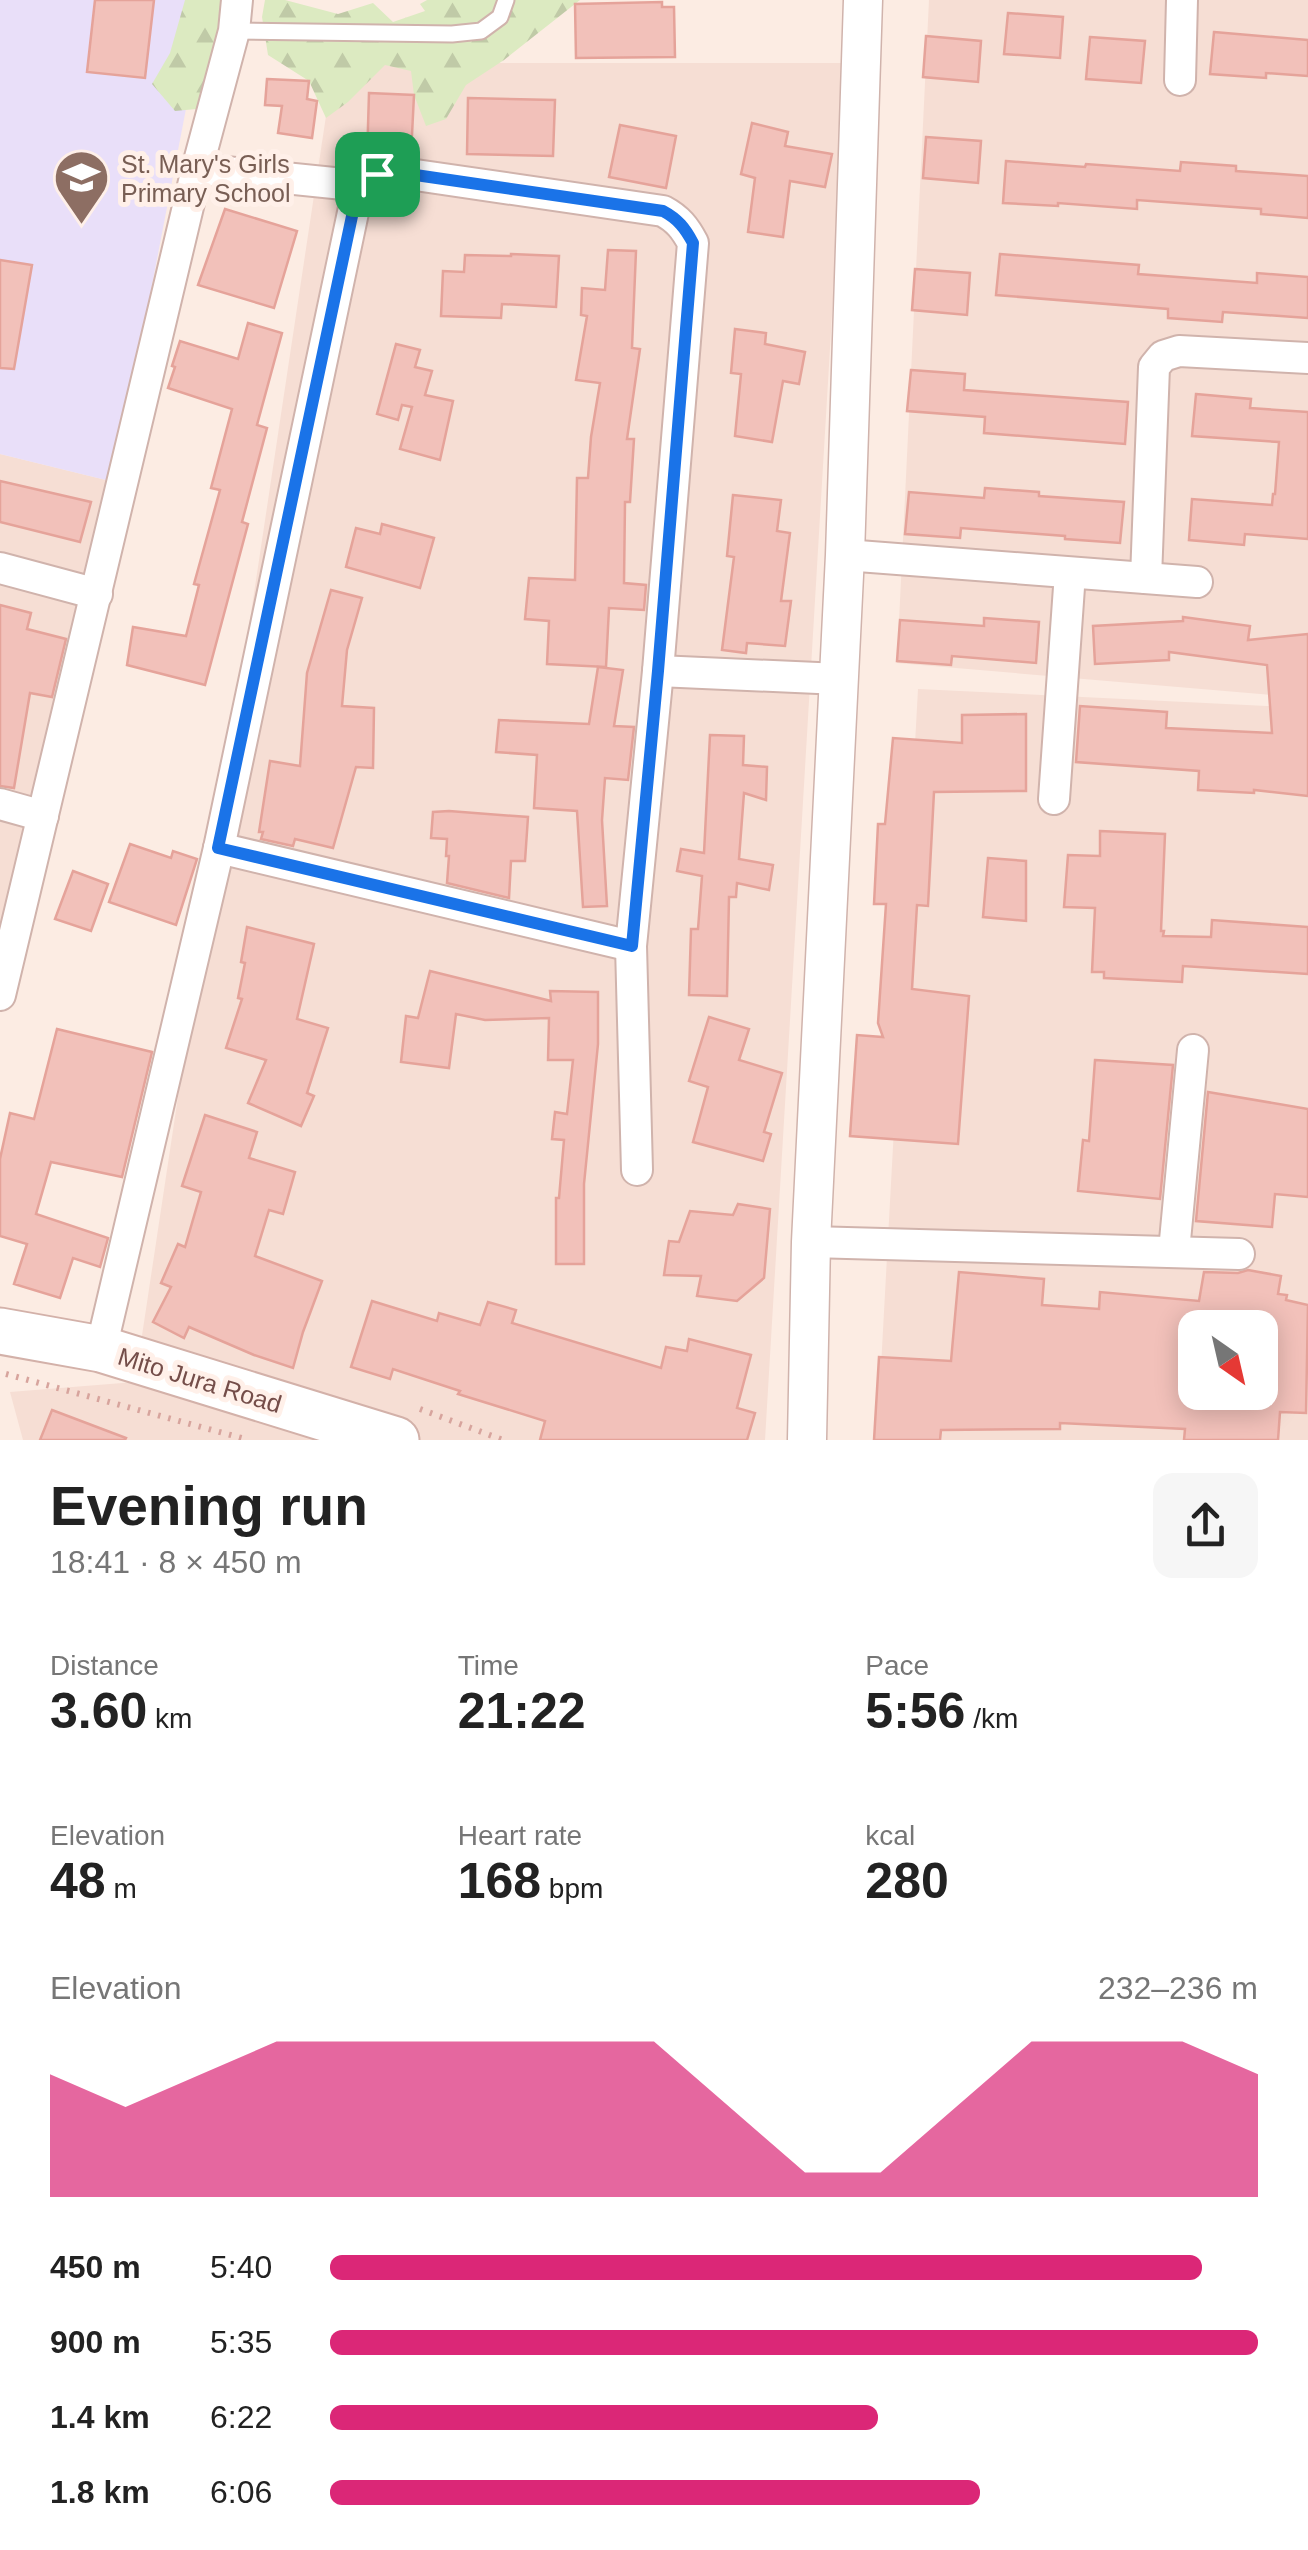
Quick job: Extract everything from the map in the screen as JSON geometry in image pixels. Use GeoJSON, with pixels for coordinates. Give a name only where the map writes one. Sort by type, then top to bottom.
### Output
{"type":"FeatureCollection","features":[{"type":"Feature","properties":{"kind":"main road","name":"Mito Jura Road"},"geometry":{"type":"LineString","coordinates":[[0,1331],[101,1350],[396,1440]]}},
{"type":"Feature","properties":{"kind":"street"},"geometry":{"type":"LineString","coordinates":[[0,995],[197,169],[234,31],[237,0]]}},
{"type":"Feature","properties":{"kind":"street"},"geometry":{"type":"LineString","coordinates":[[807,1440],[811,1242],[840,680],[864,0]]}},
{"type":"Feature","properties":{"kind":"street"},"geometry":{"type":"LineString","coordinates":[[1180,80],[1182,0]]}},
{"type":"Feature","properties":{"kind":"street"},"geometry":{"type":"LineString","coordinates":[[197,169],[363,186]]}},
{"type":"Feature","properties":{"kind":"street"},"geometry":{"type":"LineString","coordinates":[[101,1350],[218,848],[355,202],[363,186],[377,174],[395,172],[663,211],[676,218],[693,243],[632,946],[637,1170]]}},
{"type":"Feature","properties":{"kind":"street"},"geometry":{"type":"LineString","coordinates":[[1146,578],[1154,367],[1163,356],[1179,351],[1308,358]]}},
{"type":"Feature","properties":{"kind":"street"},"geometry":{"type":"LineString","coordinates":[[845,555],[1196,582]]}},
{"type":"Feature","properties":{"kind":"street"},"geometry":{"type":"LineString","coordinates":[[0,568],[97,594]]}},
{"type":"Feature","properties":{"kind":"street"},"geometry":{"type":"LineString","coordinates":[[1054,799],[1070,573]]}},
{"type":"Feature","properties":{"kind":"street"},"geometry":{"type":"LineString","coordinates":[[658,671],[840,680]]}},
{"type":"Feature","properties":{"kind":"street"},"geometry":{"type":"LineString","coordinates":[[0,804],[44,816]]}},
{"type":"Feature","properties":{"kind":"street"},"geometry":{"type":"LineString","coordinates":[[218,848],[632,946]]}},
{"type":"Feature","properties":{"kind":"street"},"geometry":{"type":"LineString","coordinates":[[1174,1251],[1193,1050]]}},
{"type":"Feature","properties":{"kind":"street"},"geometry":{"type":"LineString","coordinates":[[811,1242],[1239,1254]]}},
{"type":"Feature","properties":{"kind":"lane"},"geometry":{"type":"LineString","coordinates":[[234,31],[480,31],[500,18],[506,0]]}},
{"type":"Feature","properties":{"kind":"path"},"geometry":{"type":"LineString","coordinates":[[0,1372],[249,1440]]}},
{"type":"Feature","properties":{"kind":"shaded area","name":"St. Mary's Girls Primary School"},"geometry":{"type":"Polygon","coordinates":[[[0,0],[207,0],[114,482],[0,454],[0,0]]]}},
{"type":"Feature","properties":{"kind":"shaded area"},"geometry":{"type":"Polygon","coordinates":[[[929,0],[1308,0],[1308,698],[897,663],[929,0]]]}},
{"type":"Feature","properties":{"kind":"shaded area"},"geometry":{"type":"Polygon","coordinates":[[[334,63],[847,63],[765,1440],[23,1440],[10,1392],[135,1382],[334,63]]]}},
{"type":"Feature","properties":{"kind":"shaded area"},"geometry":{"type":"Polygon","coordinates":[[[0,454],[114,482],[0,954],[0,454]]]}},
{"type":"Feature","properties":{"kind":"shaded area"},"geometry":{"type":"Polygon","coordinates":[[[918,689],[1308,708],[1308,1440],[877,1440],[918,689]]]}},
{"type":"Feature","properties":{"kind":"green space"},"geometry":{"type":"Polygon","coordinates":[[[185,0],[224,0],[207,108],[175,111],[152,84],[170,53],[185,0]]]}},
{"type":"Feature","properties":{"kind":"green space"},"geometry":{"type":"Polygon","coordinates":[[[265,0],[285,0],[338,14],[373,3],[393,22],[425,11],[420,4],[427,0],[580,0],[466,85],[446,119],[426,126],[414,95],[411,71],[385,65],[326,118],[309,81],[268,55],[262,17],[265,0]]]}},
{"type":"Feature","properties":{"kind":"building"},"geometry":{"type":"Polygon","coordinates":[[[95,0],[154,0],[145,78],[87,72],[95,0]]]}},
{"type":"Feature","properties":{"kind":"building"},"geometry":{"type":"Polygon","coordinates":[[[662,2],[662,7],[674,7],[675,57],[576,58],[575,4],[662,2]]]}},
{"type":"Feature","properties":{"kind":"building"},"geometry":{"type":"Polygon","coordinates":[[[1008,13],[1063,17],[1060,58],[1004,54],[1008,13]]]}},
{"type":"Feature","properties":{"kind":"building"},"geometry":{"type":"Polygon","coordinates":[[[1214,32],[1308,40],[1308,76],[1210,74],[1214,32]]]}},
{"type":"Feature","properties":{"kind":"building"},"geometry":{"type":"Polygon","coordinates":[[[926,36],[981,41],[978,82],[923,77],[926,36]]]}},
{"type":"Feature","properties":{"kind":"building"},"geometry":{"type":"Polygon","coordinates":[[[1090,37],[1145,41],[1141,83],[1086,79],[1090,37]]]}},
{"type":"Feature","properties":{"kind":"building"},"geometry":{"type":"Polygon","coordinates":[[[267,79],[309,81],[307,99],[317,101],[312,138],[278,133],[282,106],[265,105],[267,79]]]}},
{"type":"Feature","properties":{"kind":"building"},"geometry":{"type":"Polygon","coordinates":[[[369,93],[414,95],[411,155],[392,154],[367,160],[369,93]]]}},
{"type":"Feature","properties":{"kind":"building"},"geometry":{"type":"Polygon","coordinates":[[[468,98],[555,100],[553,156],[467,154],[468,98]]]}},
{"type":"Feature","properties":{"kind":"building"},"geometry":{"type":"Polygon","coordinates":[[[752,123],[788,132],[785,146],[832,154],[825,187],[790,181],[783,237],[748,232],[755,178],[741,174],[752,123]]]}},
{"type":"Feature","properties":{"kind":"building"},"geometry":{"type":"Polygon","coordinates":[[[620,125],[676,136],[666,188],[609,177],[620,125]]]}},
{"type":"Feature","properties":{"kind":"building"},"geometry":{"type":"Polygon","coordinates":[[[926,137],[981,141],[978,183],[923,178],[926,137]]]}},
{"type":"Feature","properties":{"kind":"building"},"geometry":{"type":"Polygon","coordinates":[[[1006,161],[1180,171],[1181,162],[1308,176],[1308,218],[1261,214],[1261,209],[1137,200],[1137,209],[1003,203],[1006,161]]]}},
{"type":"Feature","properties":{"kind":"building"},"geometry":{"type":"Polygon","coordinates":[[[225,209],[297,231],[274,308],[198,285],[225,209]]]}},
{"type":"Feature","properties":{"kind":"building"},"geometry":{"type":"Polygon","coordinates":[[[608,250],[636,251],[632,348],[640,349],[627,439],[634,439],[630,502],[625,502],[624,583],[646,585],[644,610],[609,608],[606,667],[547,664],[549,621],[525,619],[529,578],[575,580],[577,478],[588,478],[600,383],[576,380],[587,316],[581,315],[582,288],[605,290],[608,250]]]}},
{"type":"Feature","properties":{"kind":"building"},"geometry":{"type":"Polygon","coordinates":[[[1000,254],[1139,265],[1138,274],[1257,283],[1257,273],[1308,277],[1308,318],[1223,312],[1222,322],[1168,318],[1168,309],[996,295],[1000,254]]]}},
{"type":"Feature","properties":{"kind":"building"},"geometry":{"type":"Polygon","coordinates":[[[465,255],[559,256],[556,307],[502,304],[501,318],[441,316],[443,271],[464,272],[465,255]]]}},
{"type":"Feature","properties":{"kind":"building"},"geometry":{"type":"Polygon","coordinates":[[[0,260],[32,265],[14,369],[0,368],[0,260]]]}},
{"type":"Feature","properties":{"kind":"building"},"geometry":{"type":"Polygon","coordinates":[[[915,269],[970,273],[967,315],[912,310],[915,269]]]}},
{"type":"Feature","properties":{"kind":"building"},"geometry":{"type":"Polygon","coordinates":[[[248,323],[282,333],[257,425],[267,428],[242,522],[248,524],[205,685],[127,665],[133,627],[186,636],[199,585],[194,584],[220,490],[211,488],[232,409],[168,388],[180,341],[238,359],[248,323]]]}},
{"type":"Feature","properties":{"kind":"building"},"geometry":{"type":"Polygon","coordinates":[[[735,329],[766,333],[765,344],[805,352],[799,384],[783,381],[772,442],[735,436],[741,374],[731,373],[735,329]]]}},
{"type":"Feature","properties":{"kind":"building"},"geometry":{"type":"Polygon","coordinates":[[[396,344],[420,350],[415,367],[432,371],[425,395],[453,401],[440,460],[400,449],[412,407],[402,405],[398,420],[377,414],[396,344]]]}},
{"type":"Feature","properties":{"kind":"building"},"geometry":{"type":"Polygon","coordinates":[[[911,370],[965,374],[964,390],[1128,402],[1125,444],[984,433],[985,417],[907,411],[911,370]]]}},
{"type":"Feature","properties":{"kind":"building"},"geometry":{"type":"Polygon","coordinates":[[[1196,394],[1251,399],[1250,408],[1308,412],[1308,539],[1245,534],[1244,545],[1189,540],[1192,499],[1272,505],[1279,442],[1192,436],[1196,394]]]}},
{"type":"Feature","properties":{"kind":"building"},"geometry":{"type":"Polygon","coordinates":[[[0,481],[91,502],[80,542],[0,522],[0,481]]]}},
{"type":"Feature","properties":{"kind":"building"},"geometry":{"type":"Polygon","coordinates":[[[985,488],[1124,502],[1120,543],[961,528],[960,538],[905,534],[909,492],[984,498],[985,488]]]}},
{"type":"Feature","properties":{"kind":"building"},"geometry":{"type":"Polygon","coordinates":[[[733,495],[781,500],[777,531],[790,533],[781,601],[791,601],[785,646],[747,643],[746,653],[722,650],[734,557],[727,556],[733,495]]]}},
{"type":"Feature","properties":{"kind":"building"},"geometry":{"type":"Polygon","coordinates":[[[382,524],[434,538],[420,588],[346,567],[356,528],[380,534],[382,524]]]}},
{"type":"Feature","properties":{"kind":"building"},"geometry":{"type":"Polygon","coordinates":[[[331,590],[362,598],[347,650],[342,706],[374,708],[373,768],[356,767],[333,848],[295,839],[293,846],[261,839],[263,832],[259,832],[270,761],[300,766],[307,673],[331,590]]]}},
{"type":"Feature","properties":{"kind":"building"},"geometry":{"type":"Polygon","coordinates":[[[0,605],[31,613],[27,629],[66,639],[52,697],[30,693],[14,788],[0,786],[0,605]]]}},
{"type":"Feature","properties":{"kind":"building"},"geometry":{"type":"Polygon","coordinates":[[[1183,617],[1250,626],[1248,640],[1308,634],[1308,796],[1254,790],[1198,790],[1199,771],[1076,762],[1080,706],[1167,712],[1166,728],[1272,733],[1267,665],[1169,652],[1169,660],[1095,664],[1093,626],[1183,621],[1183,617]]]}},
{"type":"Feature","properties":{"kind":"building"},"geometry":{"type":"Polygon","coordinates":[[[984,618],[1039,622],[1036,663],[952,656],[951,665],[897,661],[900,620],[984,626],[984,618]]]}},
{"type":"Feature","properties":{"kind":"building"},"geometry":{"type":"Polygon","coordinates":[[[598,667],[623,670],[614,726],[634,727],[628,780],[605,778],[602,820],[607,906],[583,907],[577,811],[534,808],[537,755],[496,752],[499,720],[589,724],[598,667]]]}},
{"type":"Feature","properties":{"kind":"building"},"geometry":{"type":"Polygon","coordinates":[[[1026,714],[1026,791],[934,792],[928,906],[917,905],[912,989],[969,996],[958,1144],[850,1136],[857,1035],[883,1037],[878,1023],[886,904],[874,904],[878,824],[885,824],[893,738],[962,743],[962,715],[1026,714]]]}},
{"type":"Feature","properties":{"kind":"building"},"geometry":{"type":"Polygon","coordinates":[[[710,735],[744,736],[743,765],[767,767],[766,800],[744,793],[739,859],[773,865],[769,890],[737,883],[736,897],[729,897],[727,996],[689,995],[691,929],[698,929],[702,876],[677,871],[681,849],[704,853],[710,735]]]}},
{"type":"Feature","properties":{"kind":"building"},"geometry":{"type":"Polygon","coordinates":[[[433,812],[528,817],[525,861],[511,861],[509,898],[447,883],[447,839],[431,838],[433,812]]]}},
{"type":"Feature","properties":{"kind":"building"},"geometry":{"type":"Polygon","coordinates":[[[1100,831],[1165,834],[1163,936],[1211,937],[1212,920],[1308,927],[1308,974],[1183,966],[1182,982],[1104,978],[1104,972],[1092,972],[1095,908],[1064,907],[1068,855],[1100,856],[1100,831]]]}},
{"type":"Feature","properties":{"kind":"building"},"geometry":{"type":"Polygon","coordinates":[[[130,844],[171,858],[173,851],[197,859],[176,925],[109,902],[130,844]]]}},
{"type":"Feature","properties":{"kind":"building"},"geometry":{"type":"Polygon","coordinates":[[[988,858],[1026,861],[1026,921],[983,917],[988,858]]]}},
{"type":"Feature","properties":{"kind":"building"},"geometry":{"type":"Polygon","coordinates":[[[73,871],[108,884],[91,931],[55,919],[73,871]]]}},
{"type":"Feature","properties":{"kind":"building"},"geometry":{"type":"Polygon","coordinates":[[[247,927],[314,944],[297,1019],[328,1028],[307,1093],[314,1096],[301,1126],[248,1103],[266,1060],[226,1048],[242,999],[238,998],[247,927]]]}},
{"type":"Feature","properties":{"kind":"building"},"geometry":{"type":"Polygon","coordinates":[[[430,971],[551,1001],[550,991],[598,992],[598,1044],[584,1184],[584,1264],[556,1264],[556,1198],[564,1140],[552,1139],[555,1112],[567,1114],[573,1060],[548,1060],[549,1018],[485,1020],[456,1014],[449,1068],[401,1062],[406,1016],[418,1018],[430,971]]]}},
{"type":"Feature","properties":{"kind":"building"},"geometry":{"type":"Polygon","coordinates":[[[709,1017],[749,1029],[739,1060],[782,1073],[764,1132],[771,1134],[763,1161],[693,1142],[708,1087],[689,1081],[709,1017]]]}},
{"type":"Feature","properties":{"kind":"building"},"geometry":{"type":"Polygon","coordinates":[[[57,1029],[152,1052],[122,1177],[51,1162],[36,1214],[108,1238],[100,1267],[73,1258],[60,1298],[14,1284],[27,1244],[0,1236],[0,1159],[10,1113],[34,1119],[57,1029]]]}},
{"type":"Feature","properties":{"kind":"building"},"geometry":{"type":"Polygon","coordinates":[[[1095,1060],[1173,1065],[1160,1199],[1078,1191],[1083,1140],[1089,1141],[1095,1060]]]}},
{"type":"Feature","properties":{"kind":"building"},"geometry":{"type":"Polygon","coordinates":[[[1208,1092],[1308,1109],[1308,1197],[1275,1194],[1272,1227],[1196,1221],[1208,1092]]]}},
{"type":"Feature","properties":{"kind":"building"},"geometry":{"type":"Polygon","coordinates":[[[205,1115],[257,1132],[249,1158],[295,1172],[283,1214],[269,1210],[255,1256],[322,1281],[293,1368],[189,1327],[184,1338],[153,1322],[171,1287],[161,1283],[178,1244],[185,1247],[201,1192],[182,1186],[205,1115]]]}},
{"type":"Feature","properties":{"kind":"building"},"geometry":{"type":"Polygon","coordinates":[[[738,1204],[770,1209],[764,1278],[737,1301],[697,1296],[701,1276],[664,1275],[669,1241],[679,1242],[690,1211],[733,1215],[738,1204]]]}},
{"type":"Feature","properties":{"kind":"building"},"geometry":{"type":"Polygon","coordinates":[[[1248,1270],[1281,1276],[1278,1294],[1308,1305],[1306,1413],[1280,1412],[1278,1440],[1184,1440],[1185,1429],[1060,1423],[1060,1429],[941,1430],[940,1440],[874,1440],[879,1357],[951,1361],[959,1272],[1044,1279],[1042,1305],[1099,1309],[1100,1292],[1199,1301],[1204,1272],[1248,1270]]]}},
{"type":"Feature","properties":{"kind":"building"},"geometry":{"type":"Polygon","coordinates":[[[372,1301],[437,1321],[439,1313],[480,1325],[488,1302],[516,1310],[512,1323],[661,1368],[666,1347],[687,1351],[689,1339],[751,1355],[737,1408],[755,1413],[747,1440],[540,1440],[545,1421],[393,1369],[390,1379],[351,1367],[372,1301]]]}},
{"type":"Feature","properties":{"kind":"building"},"geometry":{"type":"Polygon","coordinates":[[[52,1410],[126,1438],[40,1440],[52,1410]]]}},
{"type":"Feature","properties":{"kind":"place","name":"St. Mary's Girls Primary School"},"geometry":{"type":"Point","coordinates":[82,227]}},
{"type":"Feature","properties":{"kind":"route"},"geometry":{"type":"LineString","coordinates":[[395,172],[663,211],[676,218],[693,243],[632,946],[218,848],[355,202],[363,186],[377,174],[395,172]]}}]}
